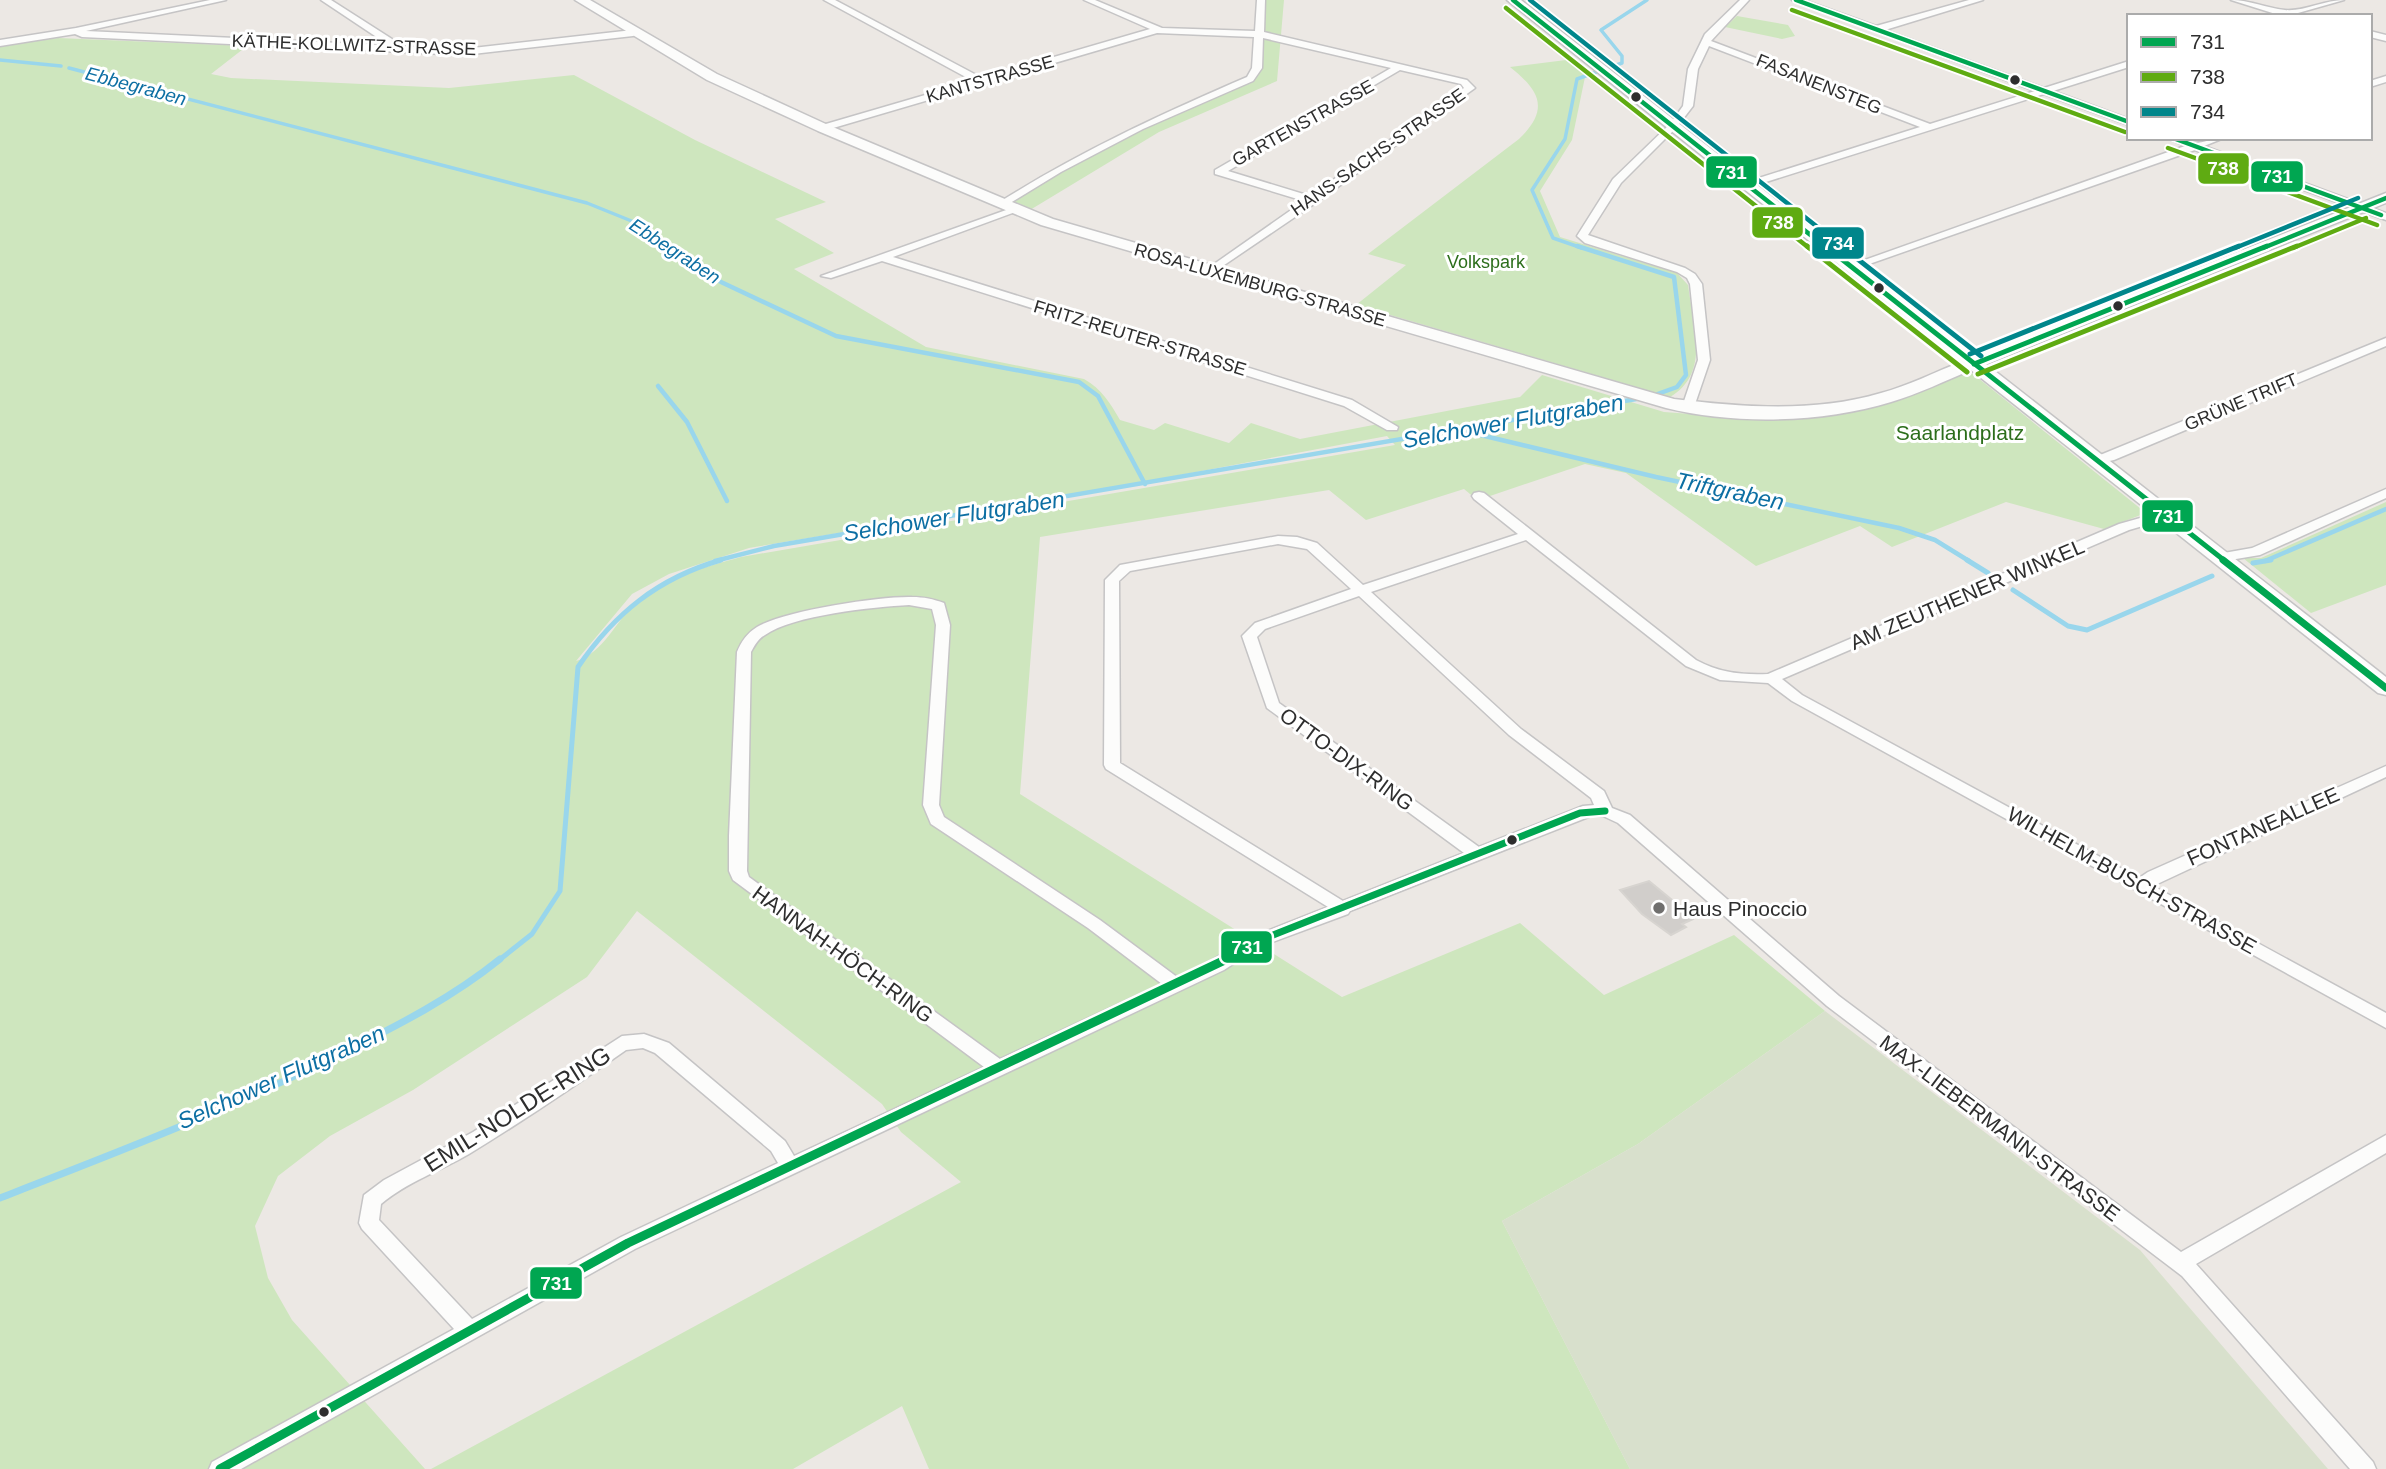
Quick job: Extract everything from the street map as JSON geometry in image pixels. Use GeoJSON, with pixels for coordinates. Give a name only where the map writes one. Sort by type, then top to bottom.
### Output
{"type":"FeatureCollection","features":[{"type":"Feature","properties":{"kind":"street"},"geometry":{"type":"LineString","coordinates":[[0,43],[76,31],[222,0]]}},
{"type":"Feature","properties":{"kind":"street"},"geometry":{"type":"LineString","coordinates":[[325,0],[389,41],[384,49]]}},
{"type":"Feature","properties":{"kind":"street","name":"ROSA-LUXEMBURG-STRASSE"},"geometry":{"type":"LineString","coordinates":[[581,0],[712,77],[1008,208],[1211,271],[1632,393],[1688,407],[1755,412],[1829,409],[1886,398],[1974,364]]}},
{"type":"Feature","properties":{"kind":"street"},"geometry":{"type":"LineString","coordinates":[[828,0],[980,81]]}},
{"type":"Feature","properties":{"kind":"street"},"geometry":{"type":"LineString","coordinates":[[1088,0],[1157,30]]}},
{"type":"Feature","properties":{"kind":"street"},"geometry":{"type":"LineString","coordinates":[[827,276],[885,258],[1008,208],[1057,170],[1139,127],[1250,79],[1257,68],[1261,0]]}},
{"type":"Feature","properties":{"kind":"street"},"geometry":{"type":"LineString","coordinates":[[1513,0],[2386,688]]}},
{"type":"Feature","properties":{"kind":"street"},"geometry":{"type":"LineString","coordinates":[[1688,407],[1704,360],[1696,284],[1691,276],[1681,270],[1589,241],[1582,236],[1617,181],[1673,126],[1688,106],[1693,69],[1707,42],[1714,29],[1745,0]]}},
{"type":"Feature","properties":{"kind":"street"},"geometry":{"type":"LineString","coordinates":[[1796,0],[2127,121]]}},
{"type":"Feature","properties":{"kind":"street"},"geometry":{"type":"LineString","coordinates":[[1877,29],[1979,0]]}},
{"type":"Feature","properties":{"kind":"street"},"geometry":{"type":"LineString","coordinates":[[2235,0],[2283,14],[2340,0]]}},
{"type":"Feature","properties":{"kind":"street","name":"KANTSTRASSE"},"geometry":{"type":"LineString","coordinates":[[823,128],[1157,30]]}},
{"type":"Feature","properties":{"kind":"street","name":"HANS-SACHS-STRASSE"},"geometry":{"type":"LineString","coordinates":[[1157,30],[1259,34],[1464,82],[1471,88],[1211,271]]}},
{"type":"Feature","properties":{"kind":"street","name":"KÄTHE-KOLLWITZ-STRASSE"},"geometry":{"type":"LineString","coordinates":[[76,31],[82,34],[470,52],[633,33]]}},
{"type":"Feature","properties":{"kind":"street","name":"FASANENSTEG"},"geometry":{"type":"LineString","coordinates":[[1707,42],[1931,128]]}},
{"type":"Feature","properties":{"kind":"street"},"geometry":{"type":"LineString","coordinates":[[1746,185],[2127,65]]}},
{"type":"Feature","properties":{"kind":"street","name":"GARTENSTRASSE"},"geometry":{"type":"LineString","coordinates":[[1313,200],[1219,172],[1400,66]]}},
{"type":"Feature","properties":{"kind":"street"},"geometry":{"type":"LineString","coordinates":[[2177,140],[2386,217]]}},
{"type":"Feature","properties":{"kind":"street"},"geometry":{"type":"LineString","coordinates":[[1851,267],[1869,264],[2215,140]]}},
{"type":"Feature","properties":{"kind":"street"},"geometry":{"type":"LineString","coordinates":[[1974,364],[2386,198]]}},
{"type":"Feature","properties":{"kind":"street","name":"FRITZ-REUTER-STRASSE"},"geometry":{"type":"LineString","coordinates":[[885,258],[1348,404],[1391,427]]}},
{"type":"Feature","properties":{"kind":"street","name":"GRÜNE TRIFT"},"geometry":{"type":"LineString","coordinates":[[2095,460],[2386,342]]}},
{"type":"Feature","properties":{"kind":"street"},"geometry":{"type":"LineString","coordinates":[[2218,558],[2255,552],[2386,493]]}},
{"type":"Feature","properties":{"kind":"street","name":"AM ZEUTHENER WINKEL"},"geometry":{"type":"LineString","coordinates":[[1479,496],[1704,671],[1735,679],[1771,678],[2124,527],[2165,515]]}},
{"type":"Feature","properties":{"kind":"street"},"geometry":{"type":"LineString","coordinates":[[1361,591],[1528,536]]}},
{"type":"Feature","properties":{"kind":"street","name":"MAX-LIEBERMANN-STRASSE"},"geometry":{"type":"LineString","coordinates":[[1342,910],[1334,901],[1112,765],[1112,580],[1125,568],[1291,540],[1312,546],[1515,732],[1598,795],[1605,811],[1624,819],[1833,1001],[2180,1263],[2365,1469]]}},
{"type":"Feature","properties":{"kind":"street","name":"OTTO-DIX-RING"},"geometry":{"type":"LineString","coordinates":[[1361,591],[1260,626],[1248,636],[1267,698],[1278,710],[1478,855]]}},
{"type":"Feature","properties":{"kind":"street","name":"HANNAH-HÖCH-RING"},"geometry":{"type":"LineString","coordinates":[[997,1067],[742,880],[738,871],[737,836],[744,652],[754,635],[766,627],[794,619],[902,600],[925,599],[939,606],[943,625],[931,805],[937,820],[1094,924],[1176,985]]}},
{"type":"Feature","properties":{"kind":"street","name":"WILHELM-BUSCH-STRASSE"},"geometry":{"type":"LineString","coordinates":[[1771,678],[1797,698],[1878,740],[2386,1021]]}},
{"type":"Feature","properties":{"kind":"street","name":"FONTANEALLEE"},"geometry":{"type":"LineString","coordinates":[[2142,886],[2154,876],[2386,771]]}},
{"type":"Feature","properties":{"kind":"street"},"geometry":{"type":"LineString","coordinates":[[220,1469],[468,1329],[628,1243],[1218,965],[1253,943],[1342,910],[1580,813],[1605,811]]}},
{"type":"Feature","properties":{"kind":"street","name":"EMIL-NOLDE-RING"},"geometry":{"type":"LineString","coordinates":[[468,1329],[369,1223],[371,1201],[394,1183],[455,1153],[508,1121],[622,1043],[644,1041],[662,1048],[778,1146],[789,1165]]}},
{"type":"Feature","properties":{"kind":"street"},"geometry":{"type":"LineString","coordinates":[[2180,1263],[2386,1143]]}},
{"type":"Feature","properties":{"kind":"green space"},"geometry":{"type":"Polygon","coordinates":[[[1265,0],[1284,0],[1277,81],[1159,132],[1030,210],[1014,206],[1014,202],[1052,175],[1127,137],[1254,79],[1261,67],[1265,0]]]}},
{"type":"Feature","properties":{"kind":"green space"},"geometry":{"type":"Polygon","coordinates":[[[1737,16],[1788,25],[1795,36],[1782,39],[1725,27],[1737,16]]]}},
{"type":"Feature","properties":{"kind":"green space","name":"Saarlandplatz"},"geometry":{"type":"Polygon","coordinates":[[[58,38],[247,46],[211,74],[231,78],[449,88],[574,75],[695,140],[826,202],[775,219],[834,253],[794,269],[926,347],[1084,379],[1101,392],[1120,420],[1154,430],[1165,423],[1229,443],[1251,423],[1300,439],[1520,397],[1542,375],[1664,412],[1771,420],[1811,416],[1968,370],[2146,513],[2104,529],[2006,502],[1892,547],[1860,526],[1756,566],[1626,473],[1585,464],[1490,496],[1476,499],[1464,489],[1366,520],[1329,490],[1040,537],[1020,794],[1342,997],[1520,923],[1604,995],[1734,935],[1825,1011],[1638,1144],[1502,1221],[1630,1469],[929,1469],[902,1406],[793,1469],[431,1469],[961,1182],[901,1132],[882,1104],[637,911],[587,977],[413,1090],[330,1136],[278,1176],[255,1226],[268,1278],[292,1320],[425,1469],[0,1469],[0,46],[58,38]],[[1387,436],[1133,484],[749,548],[669,574],[632,594],[576,661],[586,657],[602,644],[629,609],[649,593],[687,574],[741,557],[1395,445],[1387,436]]]}},
{"type":"Feature","properties":{"kind":"green space","name":"Volkspark"},"geometry":{"type":"Polygon","coordinates":[[[1574,59],[1592,75],[1585,77],[1572,140],[1540,191],[1560,237],[1677,273],[1688,285],[1695,332],[1695,362],[1683,387],[1670,397],[1356,305],[1406,265],[1368,254],[1519,139],[1529,128],[1538,109],[1537,101],[1528,84],[1510,67],[1574,59]]]}},
{"type":"Feature","properties":{"kind":"green space"},"geometry":{"type":"Polygon","coordinates":[[[2386,502],[2386,585],[2311,613],[2243,558],[2261,558],[2386,502]]]}},
{"type":"Feature","properties":{"kind":"green space"},"geometry":{"type":"Polygon","coordinates":[[[1825,1011],[2140,1250],[2328,1469],[1630,1469],[1502,1221],[1638,1144],[1825,1011]]]}},
{"type":"Feature","properties":{"kind":"building","name":"Haus Pinoccio"},"geometry":{"type":"Polygon","coordinates":[[[1649,881],[1689,914],[1693,919],[1682,924],[1686,927],[1671,935],[1642,914],[1620,890],[1649,881]]]}},
{"type":"Feature","properties":{"kind":"waterway","name":"Selchower Flutgraben"},"geometry":{"type":"LineString","coordinates":[[1582,248],[1553,238],[1532,190],[1565,139],[1577,79],[1622,63],[1622,56],[1601,30],[1647,0]]}},
{"type":"Feature","properties":{"kind":"waterway","name":"Ebbegraben"},"geometry":{"type":"LineString","coordinates":[[0,60],[61,66]]}},
{"type":"Feature","properties":{"kind":"waterway","name":"Ebbegraben"},"geometry":{"type":"LineString","coordinates":[[69,68],[587,203],[634,222],[671,248]]}},
{"type":"Feature","properties":{"kind":"waterway","name":"Ebbegraben"},"geometry":{"type":"LineString","coordinates":[[668,246],[721,282],[836,336],[1079,382],[1098,396],[1144,483]]}},
{"type":"Feature","properties":{"kind":"waterway","name":"Selchower Flutgraben"},"geometry":{"type":"LineString","coordinates":[[1577,246],[1674,277],[1686,375],[1677,387],[1652,396]]}},
{"type":"Feature","properties":{"kind":"waterway"},"geometry":{"type":"LineString","coordinates":[[658,386],[687,422],[727,501]]}},
{"type":"Feature","properties":{"kind":"waterway","name":"Selchower Flutgraben"},"geometry":{"type":"LineString","coordinates":[[1144,483],[1642,398]]}},
{"type":"Feature","properties":{"kind":"waterway","name":"Triftgraben"},"geometry":{"type":"LineString","coordinates":[[1468,432],[1656,477],[1899,528],[1935,540],[1969,561]]}},
{"type":"Feature","properties":{"kind":"waterway","name":"Selchower Flutgraben"},"geometry":{"type":"LineString","coordinates":[[715,561],[774,546],[1144,483]]}},
{"type":"Feature","properties":{"kind":"waterway","name":"Triftgraben"},"geometry":{"type":"LineString","coordinates":[[2265,561],[2386,509]]}},
{"type":"Feature","properties":{"kind":"waterway","name":"Selchower Flutgraben"},"geometry":{"type":"LineString","coordinates":[[498,961],[532,934],[560,891],[578,667],[607,630],[639,600],[677,577],[721,560]]}},
{"type":"Feature","properties":{"kind":"waterway","name":"Triftgraben"},"geometry":{"type":"LineString","coordinates":[[1967,560],[1988,573]]}},
{"type":"Feature","properties":{"kind":"waterway","name":"Triftgraben"},"geometry":{"type":"LineString","coordinates":[[2265,561],[2271,560]]}},
{"type":"Feature","properties":{"kind":"waterway","name":"Triftgraben"},"geometry":{"type":"LineString","coordinates":[[2253,563],[2265,561]]}},
{"type":"Feature","properties":{"kind":"waterway","name":"Triftgraben"},"geometry":{"type":"LineString","coordinates":[[2013,590],[2068,626],[2087,630],[2212,576]]}},
{"type":"Feature","properties":{"kind":"waterway","name":"Selchower Flutgraben"},"geometry":{"type":"LineString","coordinates":[[0,1198],[174,1129],[302,1073],[425,1010],[500,959]]}},
{"type":"Feature","properties":{"kind":"transit line","name":"731"},"geometry":{"type":"LineString","coordinates":[[1513,0],[2386,688]]}},
{"type":"Feature","properties":{"kind":"transit line","name":"734"},"geometry":{"type":"LineString","coordinates":[[1530,0],[1981,356]]}},
{"type":"Feature","properties":{"kind":"transit line","name":"731"},"geometry":{"type":"LineString","coordinates":[[1796,0],[2127,121]]}},
{"type":"Feature","properties":{"kind":"transit line","name":"738"},"geometry":{"type":"LineString","coordinates":[[1506,8],[1967,372]]}},
{"type":"Feature","properties":{"kind":"transit line","name":"738"},"geometry":{"type":"LineString","coordinates":[[1792,10],[2125,132]]}},
{"type":"Feature","properties":{"kind":"transit line","name":"731"},"geometry":{"type":"LineString","coordinates":[[2178,140],[2381,215]]}},
{"type":"Feature","properties":{"kind":"transit line","name":"738"},"geometry":{"type":"LineString","coordinates":[[2168,148],[2377,225]]}},
{"type":"Feature","properties":{"kind":"transit line","name":"734"},"geometry":{"type":"LineString","coordinates":[[1970,354],[2358,198]]}},
{"type":"Feature","properties":{"kind":"transit line","name":"731"},"geometry":{"type":"LineString","coordinates":[[1974,364],[2386,198]]}},
{"type":"Feature","properties":{"kind":"transit line","name":"738"},"geometry":{"type":"LineString","coordinates":[[1978,374],[2366,218]]}},
{"type":"Feature","properties":{"kind":"transit line","name":"731"},"geometry":{"type":"LineString","coordinates":[[220,1469],[628,1243],[1218,965],[1253,943],[1580,813],[1605,811]]}},
{"type":"Feature","properties":{"kind":"place","name":"Haus Pinoccio"},"geometry":{"type":"Point","coordinates":[1659,908]}}]}
